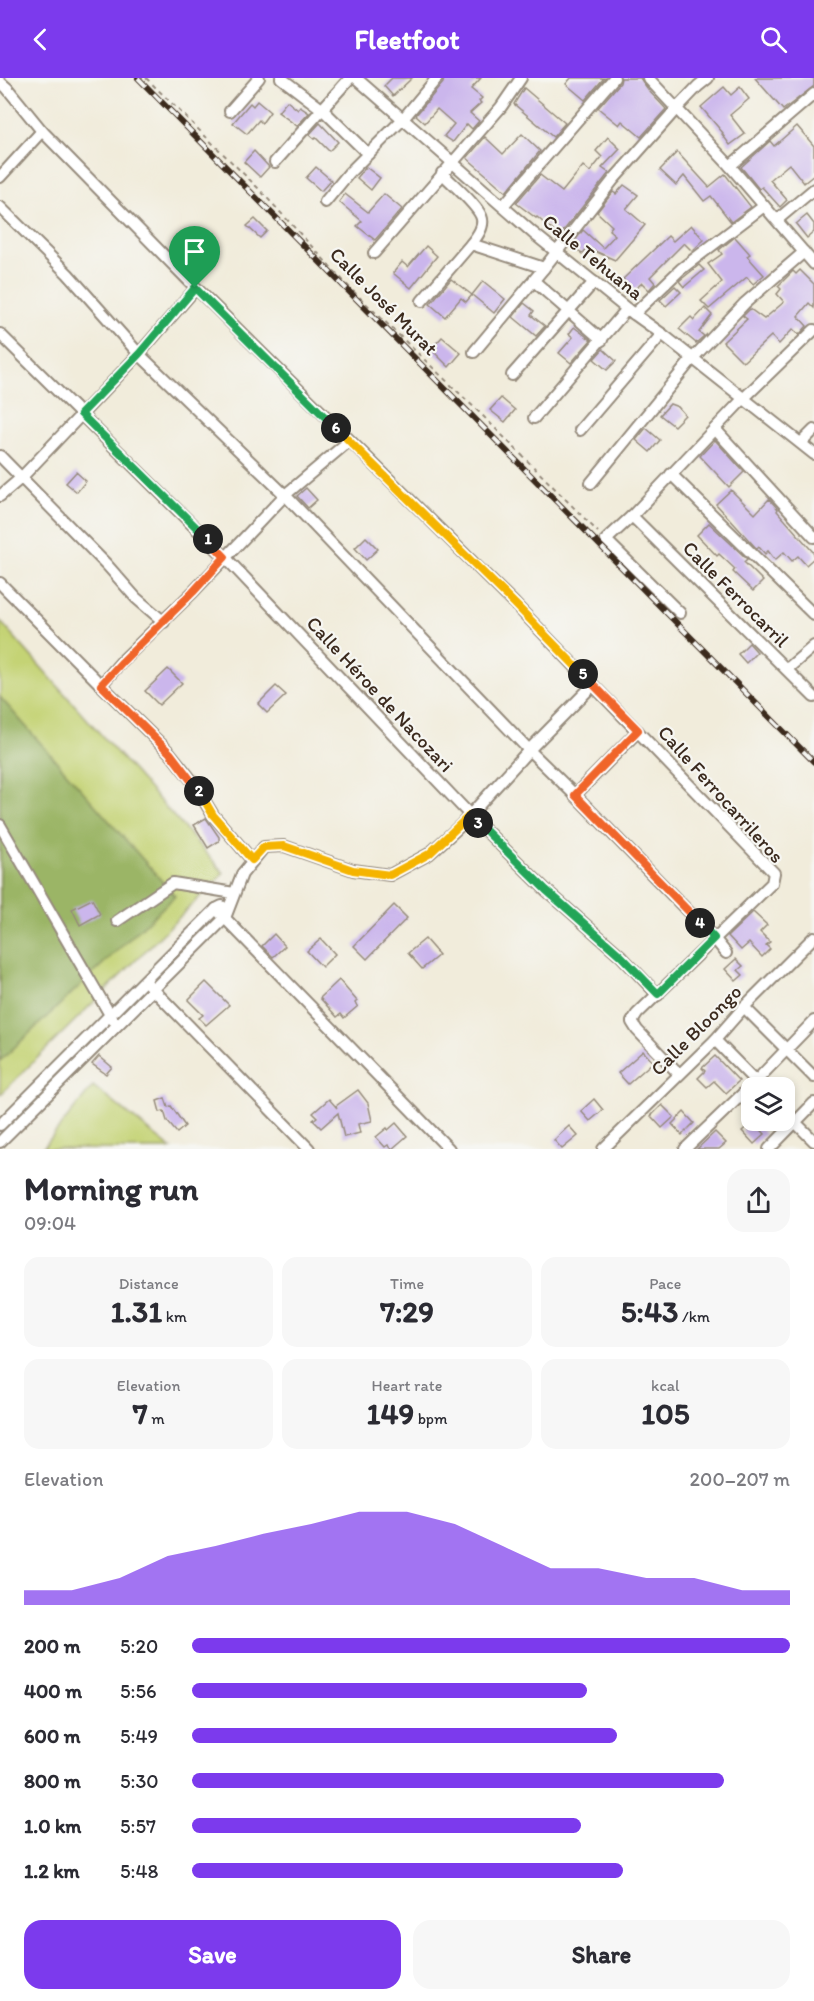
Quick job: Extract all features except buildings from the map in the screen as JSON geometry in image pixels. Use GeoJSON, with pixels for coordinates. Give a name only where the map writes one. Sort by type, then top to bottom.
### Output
{"type":"FeatureCollection","features":[{"type":"Feature","properties":{"kind":"street"},"geometry":{"type":"LineString","coordinates":[[230,111],[259,78]]}},
{"type":"Feature","properties":{"kind":"street"},"geometry":{"type":"LineString","coordinates":[[281,78],[323,111],[368,154]]}},
{"type":"Feature","properties":{"kind":"street"},"geometry":{"type":"LineString","coordinates":[[275,162],[323,111],[350,78]]}},
{"type":"Feature","properties":{"kind":"street","name":"Calle Tehuana"},"geometry":{"type":"LineString","coordinates":[[356,78],[594,282],[814,454]]}},
{"type":"Feature","properties":{"kind":"street"},"geometry":{"type":"LineString","coordinates":[[326,202],[349,173],[403,118],[437,78]]}},
{"type":"Feature","properties":{"kind":"street"},"geometry":{"type":"LineString","coordinates":[[374,253],[501,106],[521,78]]}},
{"type":"Feature","properties":{"kind":"street"},"geometry":{"type":"LineString","coordinates":[[503,206],[614,78]]}},
{"type":"Feature","properties":{"kind":"street"},"geometry":{"type":"LineString","coordinates":[[648,78],[730,166],[814,264]]}},
{"type":"Feature","properties":{"kind":"street"},"geometry":{"type":"LineString","coordinates":[[474,351],[558,252],[614,178],[677,108],[708,78]]}},
{"type":"Feature","properties":{"kind":"street","name":"Calle Ferrocarrileros"},"geometry":{"type":"LineString","coordinates":[[0,82],[42,131],[195,288],[507,596],[774,873],[772,883],[637,1014],[632,1022],[679,1074]]}},
{"type":"Feature","properties":{"kind":"street"},"geometry":{"type":"LineString","coordinates":[[730,166],[814,94]]}},
{"type":"Feature","properties":{"kind":"street"},"geometry":{"type":"LineString","coordinates":[[0,177],[42,131]]}},
{"type":"Feature","properties":{"kind":"street"},"geometry":{"type":"LineString","coordinates":[[422,301],[478,236],[483,221],[479,212],[442,173]]}},
{"type":"Feature","properties":{"kind":"street"},"geometry":{"type":"LineString","coordinates":[[777,220],[814,189]]}},
{"type":"Feature","properties":{"kind":"street"},"geometry":{"type":"LineString","coordinates":[[534,418],[602,340],[631,311],[681,269],[764,206]]}},
{"type":"Feature","properties":{"kind":"street"},"geometry":{"type":"LineString","coordinates":[[0,207],[68,274],[139,354],[285,495],[726,953]]}},
{"type":"Feature","properties":{"kind":"street"},"geometry":{"type":"LineString","coordinates":[[471,244],[544,268]]}},
{"type":"Feature","properties":{"kind":"street"},"geometry":{"type":"LineString","coordinates":[[591,483],[693,358],[745,303],[804,252]]}},
{"type":"Feature","properties":{"kind":"street"},"geometry":{"type":"LineString","coordinates":[[534,281],[602,340]]}},
{"type":"Feature","properties":{"kind":"street"},"geometry":{"type":"LineString","coordinates":[[512,375],[594,282]]}},
{"type":"Feature","properties":{"kind":"street"},"geometry":{"type":"LineString","coordinates":[[0,496],[21,478],[139,354],[195,288]]}},
{"type":"Feature","properties":{"kind":"street"},"geometry":{"type":"LineString","coordinates":[[680,613],[606,540],[632,516],[743,399],[814,330]]}},
{"type":"Feature","properties":{"kind":"street","name":"Calle Héroe de Nacozari"},"geometry":{"type":"LineString","coordinates":[[0,334],[225,557],[470,815],[546,890],[621,956],[658,994]]}},
{"type":"Feature","properties":{"kind":"street"},"geometry":{"type":"LineString","coordinates":[[580,430],[662,334]]}},
{"type":"Feature","properties":{"kind":"street"},"geometry":{"type":"LineString","coordinates":[[715,429],[814,537]]}},
{"type":"Feature","properties":{"kind":"street"},"geometry":{"type":"LineString","coordinates":[[801,443],[814,430]]}},
{"type":"Feature","properties":{"kind":"street"},"geometry":{"type":"LineString","coordinates":[[101,685],[285,495],[349,441]]}},
{"type":"Feature","properties":{"kind":"street"},"geometry":{"type":"LineString","coordinates":[[0,456],[107,565],[136,598],[164,622]]}},
{"type":"Feature","properties":{"kind":"street"},"geometry":{"type":"LineString","coordinates":[[671,474],[814,615]]}},
{"type":"Feature","properties":{"kind":"street","name":"Calle Ferrocarril"},"geometry":{"type":"LineString","coordinates":[[632,516],[814,697]]}},
{"type":"Feature","properties":{"kind":"street"},"geometry":{"type":"LineString","coordinates":[[0,583],[170,753],[193,782],[213,815],[252,860]]}},
{"type":"Feature","properties":{"kind":"street"},"geometry":{"type":"LineString","coordinates":[[787,669],[814,646]]}},
{"type":"Feature","properties":{"kind":"street"},"geometry":{"type":"LineString","coordinates":[[0,1142],[225,918],[242,874],[264,847],[284,846],[353,870],[390,875],[429,854],[470,815],[529,750],[593,685]]}},
{"type":"Feature","properties":{"kind":"street"},"geometry":{"type":"LineString","coordinates":[[575,795],[638,730]]}},
{"type":"Feature","properties":{"kind":"street"},"geometry":{"type":"LineString","coordinates":[[0,825],[109,1016],[118,1025]]}},
{"type":"Feature","properties":{"kind":"street"},"geometry":{"type":"LineString","coordinates":[[117,921],[173,883],[232,898]]}},
{"type":"Feature","properties":{"kind":"street"},"geometry":{"type":"LineString","coordinates":[[0,1125],[216,909],[232,898]]}},
{"type":"Feature","properties":{"kind":"street"},"geometry":{"type":"LineString","coordinates":[[216,909],[449,1149]]}},
{"type":"Feature","properties":{"kind":"street","name":"Calle Bloongo"},"geometry":{"type":"LineString","coordinates":[[603,1149],[715,1040],[744,1007],[814,937]]}},
{"type":"Feature","properties":{"kind":"street"},"geometry":{"type":"LineString","coordinates":[[144,981],[309,1149]]}},
{"type":"Feature","properties":{"kind":"street"},"geometry":{"type":"LineString","coordinates":[[744,1007],[814,1077]]}},
{"type":"Feature","properties":{"kind":"street"},"geometry":{"type":"LineString","coordinates":[[765,1077],[814,1020]]}},
{"type":"Feature","properties":{"kind":"street"},"geometry":{"type":"LineString","coordinates":[[715,1040],[752,1077]]}},
{"type":"Feature","properties":{"kind":"street"},"geometry":{"type":"LineString","coordinates":[[685,1149],[741,1100]]}},
{"type":"Feature","properties":{"kind":"street"},"geometry":{"type":"LineString","coordinates":[[769,1149],[814,1103]]}},
{"type":"Feature","properties":{"kind":"street"},"geometry":{"type":"LineString","coordinates":[[796,1123],[814,1141]]}},
{"type":"Feature","properties":{"kind":"path","name":"Calle José Murat"},"geometry":{"type":"LineString","coordinates":[[146,78],[258,188],[350,288],[606,540]]}},
{"type":"Feature","properties":{"kind":"green space"},"geometry":{"type":"Polygon","coordinates":[[[0,621],[224,873],[0,1095],[0,621]]]}},
{"type":"Feature","properties":{"kind":"green space"},"geometry":{"type":"Polygon","coordinates":[[[0,697],[175,896],[0,1061],[0,697]]]}},
{"type":"Feature","properties":{"kind":"green space"},"geometry":{"type":"Polygon","coordinates":[[[93,1086],[172,1149],[42,1149],[93,1086]]]}},
{"type":"Feature","properties":{"kind":"railway"},"geometry":{"type":"LineString","coordinates":[[138,78],[814,762]]}},
{"type":"Feature","properties":{"kind":"route"},"geometry":{"type":"LineString","coordinates":[[195,288],[515,604],[638,730],[575,795],[714,938],[658,994],[621,956],[546,890],[470,815],[429,854],[390,875],[353,870],[284,846],[264,847],[252,860],[213,815],[193,782],[170,753],[101,685],[225,557],[81,414],[139,354],[195,288]]}}]}
